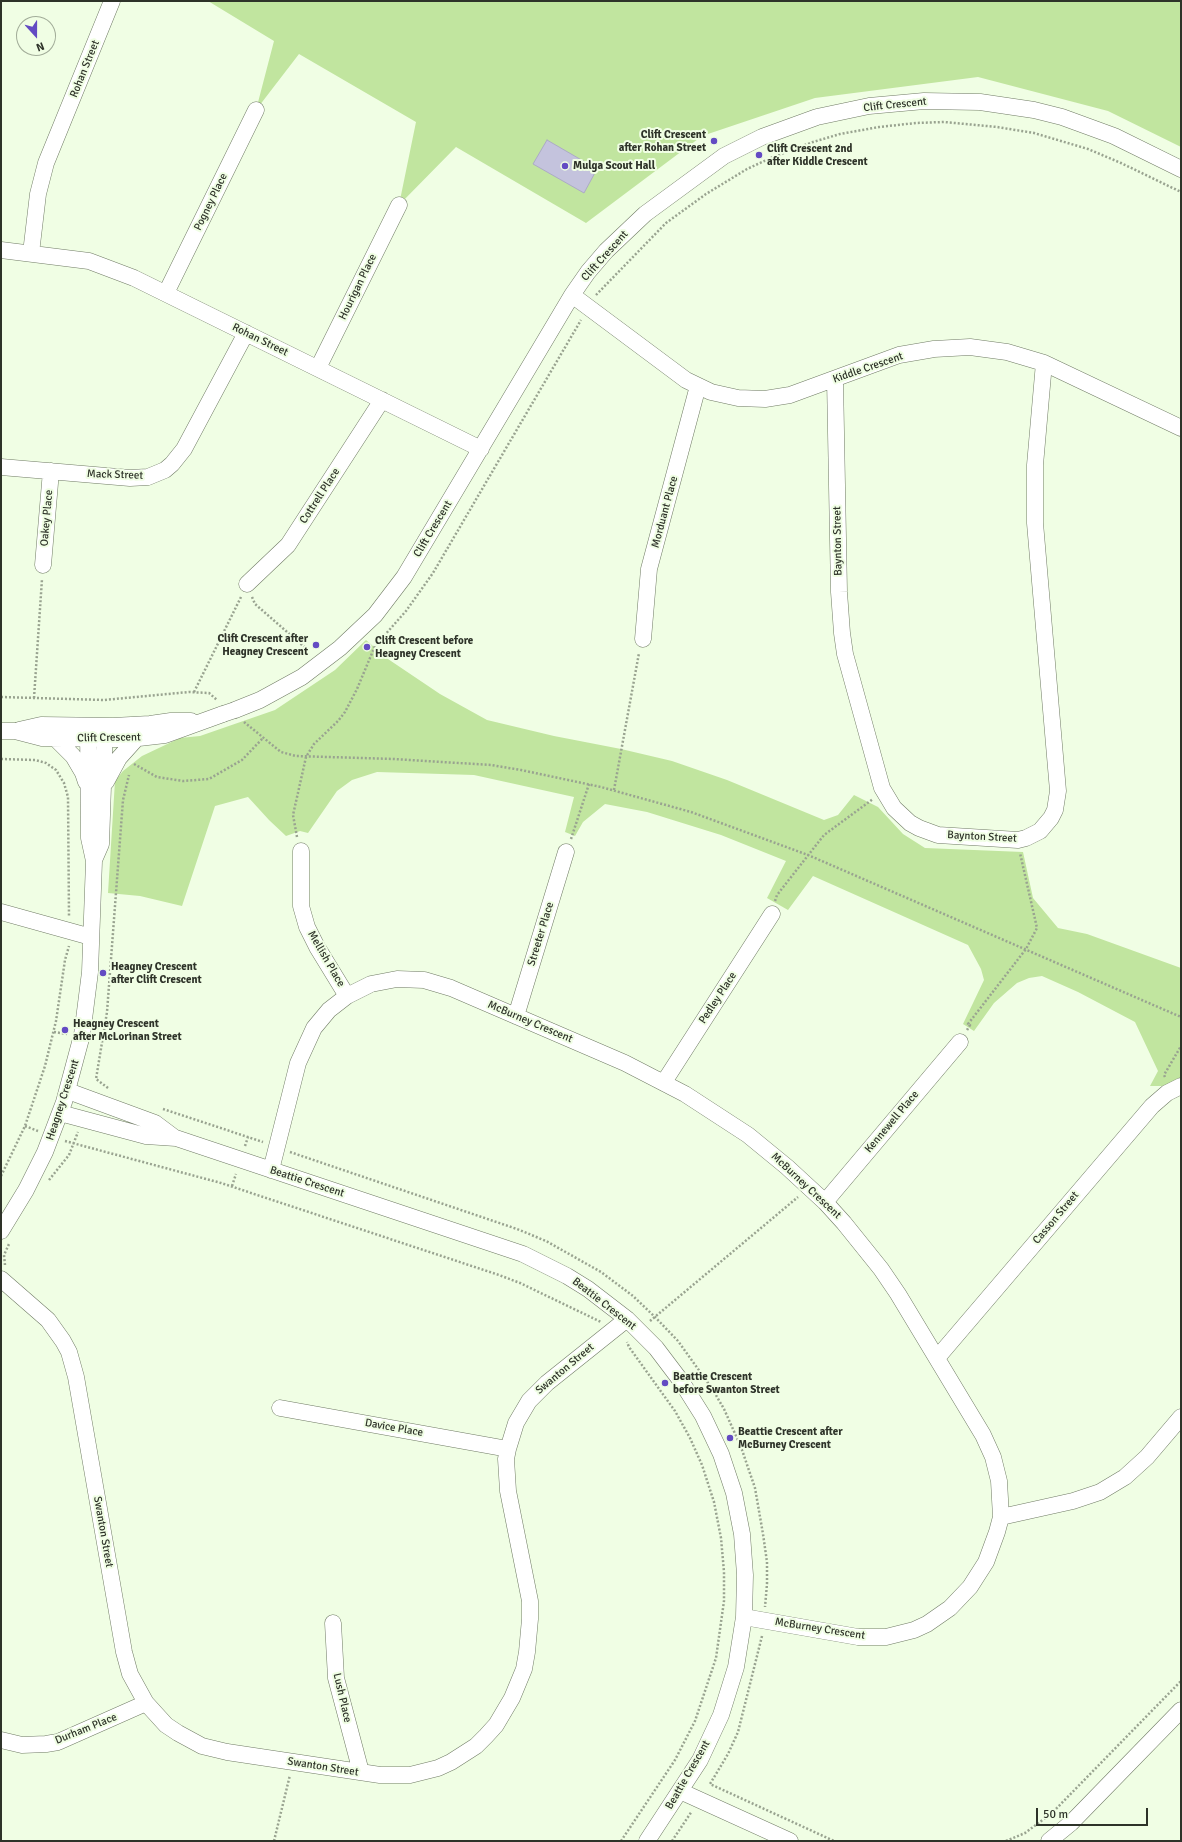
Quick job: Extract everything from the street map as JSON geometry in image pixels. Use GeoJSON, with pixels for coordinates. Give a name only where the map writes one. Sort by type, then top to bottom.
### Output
{"type":"FeatureCollection","features":[{"type":"Feature","properties":{"kind":"street","name":"Rohan Street"},"geometry":{"type":"LineString","coordinates":[[32,253],[38,194],[46,163],[112,1]]}},
{"type":"Feature","properties":{"kind":"street","name":"Clift Crescent"},"geometry":{"type":"LineString","coordinates":[[8,731],[41,725],[137,738],[165,735],[231,712],[260,700],[302,677],[340,648],[374,615],[404,578],[572,295],[606,251],[645,214],[713,163],[762,137],[817,117],[869,106],[924,101],[980,102],[1034,110],[1062,117],[1114,136],[1181,169]]}},
{"type":"Feature","properties":{"kind":"street","name":"Pogney Place"},"geometry":{"type":"LineString","coordinates":[[166,293],[256,110]]}},
{"type":"Feature","properties":{"kind":"street","name":"Hourigan Place"},"geometry":{"type":"LineString","coordinates":[[318,368],[399,205]]}},
{"type":"Feature","properties":{"kind":"street","name":"Rohan Street"},"geometry":{"type":"LineString","coordinates":[[1,250],[89,261],[104,266],[166,293],[481,449]]}},
{"type":"Feature","properties":{"kind":"street","name":"Kiddle Crescent"},"geometry":{"type":"LineString","coordinates":[[572,295],[686,380],[711,392],[738,398],[765,399],[790,395],[899,355],[934,349],[970,347],[1007,352],[1044,363],[1181,428]]}},
{"type":"Feature","properties":{"kind":"street","name":"Mack Street"},"geometry":{"type":"LineString","coordinates":[[1,467],[130,478],[148,477],[165,470],[184,449],[246,333]]}},
{"type":"Feature","properties":{"kind":"street","name":"Baynton Street"},"geometry":{"type":"LineString","coordinates":[[835,379],[838,584],[842,633],[847,662],[882,788],[894,808],[919,828],[938,835],[1018,840],[1040,831],[1048,822],[1055,810],[1058,791],[1035,523],[1035,465],[1044,363]]}},
{"type":"Feature","properties":{"kind":"street","name":"Morduant Place"},"geometry":{"type":"LineString","coordinates":[[643,639],[649,569],[698,386]]}},
{"type":"Feature","properties":{"kind":"street","name":"Cottrell Place"},"geometry":{"type":"LineString","coordinates":[[247,584],[288,545],[382,400]]}},
{"type":"Feature","properties":{"kind":"street","name":"Oakey Place"},"geometry":{"type":"LineString","coordinates":[[43,565],[51,471]]}},
{"type":"Feature","properties":{"kind":"street","name":"Clift Crescent"},"geometry":{"type":"LineString","coordinates":[[105,733],[171,721],[200,722]]}},
{"type":"Feature","properties":{"kind":"street","name":"Clift Crescent"},"geometry":{"type":"LineString","coordinates":[[8,731],[42,738],[55,738],[88,732]]}},
{"type":"Feature","properties":{"kind":"street","name":"Heagney Crescent"},"geometry":{"type":"LineString","coordinates":[[88,732],[96,792]]}},
{"type":"Feature","properties":{"kind":"street","name":"Heagney Crescent"},"geometry":{"type":"LineString","coordinates":[[1,1231],[26,1190],[45,1152],[68,1091],[76,1063],[86,1007],[92,937],[94,861],[89,838],[105,733]]}},
{"type":"Feature","properties":{"kind":"street"},"geometry":{"type":"LineString","coordinates":[[55,738],[73,756],[96,792],[119,758],[137,738]]}},
{"type":"Feature","properties":{"kind":"street","name":"Mellish Place"},"geometry":{"type":"LineString","coordinates":[[301,851],[301,906],[307,927],[317,947],[347,996]]}},
{"type":"Feature","properties":{"kind":"street","name":"Streeter Place"},"geometry":{"type":"LineString","coordinates":[[516,1016],[566,852]]}},
{"type":"Feature","properties":{"kind":"street"},"geometry":{"type":"LineString","coordinates":[[1,912],[92,937]]}},
{"type":"Feature","properties":{"kind":"street","name":"Pedley Place"},"geometry":{"type":"LineString","coordinates":[[664,1082],[772,914]]}},
{"type":"Feature","properties":{"kind":"street","name":"McBurney Crescent"},"geometry":{"type":"LineString","coordinates":[[271,1170],[298,1063],[314,1028],[329,1010],[347,996],[371,984],[397,979],[424,980],[451,988],[664,1082],[748,1135],[810,1188],[844,1223],[881,1269],[898,1294],[983,1435],[993,1457],[1000,1481],[1001,1517],[986,1562],[970,1587],[950,1608],[927,1624],[914,1630],[886,1636],[858,1637],[744,1617]]}},
{"type":"Feature","properties":{"kind":"street","name":"Kennewell Place"},"geometry":{"type":"LineString","coordinates":[[824,1202],[960,1042]]}},
{"type":"Feature","properties":{"kind":"street","name":"Casson Street"},"geometry":{"type":"LineString","coordinates":[[937,1358],[1152,1106],[1167,1092],[1177,1088]]}},
{"type":"Feature","properties":{"kind":"street","name":"Beattie Crescent"},"geometry":{"type":"LineString","coordinates":[[68,1091],[155,1123],[176,1138]]}},
{"type":"Feature","properties":{"kind":"street","name":"Beattie Crescent"},"geometry":{"type":"LineString","coordinates":[[60,1113],[146,1136],[176,1138],[523,1254],[588,1288],[626,1318],[656,1348],[681,1380],[703,1416],[721,1454],[734,1493],[742,1534],[746,1575],[744,1617],[736,1667],[721,1715],[700,1760],[648,1841]]}},
{"type":"Feature","properties":{"kind":"street","name":"Swanton Street"},"geometry":{"type":"LineString","coordinates":[[1,1279],[48,1320],[69,1352],[76,1377],[124,1652],[130,1674],[146,1703],[166,1724],[178,1733],[202,1746],[227,1752],[380,1775],[410,1775],[438,1768],[451,1762],[476,1746],[486,1736],[496,1725],[512,1698],[524,1668],[527,1652],[530,1602],[508,1491],[506,1459],[508,1449],[516,1423],[529,1401],[547,1383],[626,1318]]}},
{"type":"Feature","properties":{"kind":"street","name":"Davice Place"},"geometry":{"type":"LineString","coordinates":[[280,1408],[508,1449]]}},
{"type":"Feature","properties":{"kind":"street"},"geometry":{"type":"LineString","coordinates":[[1001,1517],[1073,1501],[1100,1492],[1125,1478],[1181,1417]]}},
{"type":"Feature","properties":{"kind":"street","name":"Lush Place"},"geometry":{"type":"LineString","coordinates":[[333,1622],[336,1678],[361,1772]]}},
{"type":"Feature","properties":{"kind":"street","name":"Durham Place"},"geometry":{"type":"LineString","coordinates":[[1,1740],[22,1745],[58,1742],[146,1703]]}},
{"type":"Feature","properties":{"kind":"street"},"geometry":{"type":"LineString","coordinates":[[1048,1841],[1072,1824],[1181,1710]]}},
{"type":"Feature","properties":{"kind":"street"},"geometry":{"type":"LineString","coordinates":[[680,1791],[790,1841]]}},
{"type":"Feature","properties":{"kind":"path"},"geometry":{"type":"LineString","coordinates":[[597,294],[666,223],[706,194],[747,169],[773,157],[813,142],[840,134],[878,127],[944,122],[997,127],[1034,133],[1088,149],[1181,192]]}},
{"type":"Feature","properties":{"kind":"path"},"geometry":{"type":"LineString","coordinates":[[301,851],[295,832],[293,815],[306,757],[314,744],[338,721],[345,712],[357,689],[374,645],[406,611],[433,573],[579,321]]}},
{"type":"Feature","properties":{"kind":"path"},"geometry":{"type":"LineString","coordinates":[[34,698],[43,565]]}},
{"type":"Feature","properties":{"kind":"path"},"geometry":{"type":"LineString","coordinates":[[247,584],[254,604],[309,651]]}},
{"type":"Feature","properties":{"kind":"path"},"geometry":{"type":"LineString","coordinates":[[194,692],[247,584]]}},
{"type":"Feature","properties":{"kind":"path"},"geometry":{"type":"LineString","coordinates":[[614,790],[637,657],[643,639]]}},
{"type":"Feature","properties":{"kind":"path"},"geometry":{"type":"LineString","coordinates":[[1,697],[104,700],[180,692],[210,693],[231,712],[287,754],[306,757],[394,759],[492,765],[614,790],[691,812],[808,855],[1181,1017]]}},
{"type":"Feature","properties":{"kind":"path"},"geometry":{"type":"LineString","coordinates":[[132,765],[157,777],[183,781],[209,779],[242,760],[264,738]]}},
{"type":"Feature","properties":{"kind":"path"},"geometry":{"type":"LineString","coordinates":[[1,759],[35,760],[46,762],[56,770],[64,783],[68,797],[69,910]]}},
{"type":"Feature","properties":{"kind":"path"},"geometry":{"type":"LineString","coordinates":[[112,1090],[96,1078],[111,977],[123,800],[130,770]]}},
{"type":"Feature","properties":{"kind":"path"},"geometry":{"type":"LineString","coordinates":[[566,852],[589,784]]}},
{"type":"Feature","properties":{"kind":"path"},"geometry":{"type":"LineString","coordinates":[[772,914],[777,895],[824,835],[878,796],[882,788]]}},
{"type":"Feature","properties":{"kind":"path"},"geometry":{"type":"LineString","coordinates":[[960,1042],[970,1025],[968,1024],[1026,949],[1037,928],[1018,846],[1018,840]]}},
{"type":"Feature","properties":{"kind":"path"},"geometry":{"type":"LineString","coordinates":[[1,1176],[16,1147],[36,1096],[54,1032],[60,1005],[65,960],[70,945]]}},
{"type":"Feature","properties":{"kind":"path"},"geometry":{"type":"LineString","coordinates":[[54,1032],[68,1034],[68,1030]]}},
{"type":"Feature","properties":{"kind":"path"},"geometry":{"type":"LineString","coordinates":[[1177,1088],[1164,1075],[1181,1046]]}},
{"type":"Feature","properties":{"kind":"path"},"geometry":{"type":"LineString","coordinates":[[162,1108],[248,1137]]}},
{"type":"Feature","properties":{"kind":"path"},"geometry":{"type":"LineString","coordinates":[[287,1147],[290,1152],[516,1229],[546,1241],[601,1272],[633,1296],[655,1317],[678,1341],[713,1390],[724,1409],[741,1447],[758,1504],[767,1562],[767,1584],[764,1609],[770,1612]]}},
{"type":"Feature","properties":{"kind":"path"},"geometry":{"type":"LineString","coordinates":[[639,1330],[810,1188]]}},
{"type":"Feature","properties":{"kind":"path"},"geometry":{"type":"LineString","coordinates":[[763,1632],[754,1673],[738,1732],[728,1754],[710,1784],[834,1841]]}},
{"type":"Feature","properties":{"kind":"path"},"geometry":{"type":"LineString","coordinates":[[1006,1841],[1025,1833],[1052,1813],[1181,1682]]}},
{"type":"Feature","properties":{"kind":"path"},"geometry":{"type":"LineString","coordinates":[[274,1841],[293,1762]]}},
{"type":"Feature","properties":{"kind":"path"},"geometry":{"type":"LineString","coordinates":[[672,1841],[689,1815]]}},
{"type":"Feature","properties":{"kind":"green space"},"geometry":{"type":"Polygon","coordinates":[[[208,1],[1181,1],[1181,147],[1108,111],[978,77],[815,98],[702,136],[586,223],[456,147],[399,205],[416,122],[299,54],[256,110],[274,41],[208,1]]]}},
{"type":"Feature","properties":{"kind":"green space"},"geometry":{"type":"Polygon","coordinates":[[[366,640],[388,659],[440,694],[487,720],[672,761],[727,780],[824,820],[838,815],[854,795],[878,807],[903,834],[925,848],[1023,852],[1033,898],[1058,928],[1087,934],[1181,968],[1181,1079],[1163,1086],[1150,1086],[1158,1071],[1135,1022],[1078,992],[1042,976],[1029,978],[1017,983],[994,1003],[974,1031],[963,1024],[984,980],[981,969],[968,945],[813,876],[788,910],[767,898],[786,861],[721,835],[647,812],[605,804],[583,822],[575,836],[565,832],[574,797],[474,775],[377,772],[352,780],[337,791],[308,833],[300,831],[286,836],[248,797],[215,806],[182,906],[140,896],[108,893],[115,781],[123,771],[142,756],[180,738],[200,736],[275,710],[335,670],[366,640]]]}},
{"type":"Feature","properties":{"kind":"building","name":"Mulga Scout Hall"},"geometry":{"type":"Polygon","coordinates":[[[547,140],[597,169],[584,193],[533,164],[547,140]]]}},
{"type":"Feature","properties":{"kind":"place","name":"Clift Crescent after Rohan Street"},"geometry":{"type":"Point","coordinates":[714,141]}},
{"type":"Feature","properties":{"kind":"place","name":"Clift Crescent 2nd after Kiddle Crescent"},"geometry":{"type":"Point","coordinates":[759,155]}},
{"type":"Feature","properties":{"kind":"place","name":"Mulga Scout Hall"},"geometry":{"type":"Point","coordinates":[565,166]}},
{"type":"Feature","properties":{"kind":"place","name":"Clift Crescent after Heagney Crescent"},"geometry":{"type":"Point","coordinates":[316,645]}},
{"type":"Feature","properties":{"kind":"place","name":"Clift Crescent before Heagney Crescent"},"geometry":{"type":"Point","coordinates":[367,647]}},
{"type":"Feature","properties":{"kind":"place","name":"Heagney Crescent after Clift Crescent"},"geometry":{"type":"Point","coordinates":[103,973]}},
{"type":"Feature","properties":{"kind":"place","name":"Heagney Crescent after McLorinan Street"},"geometry":{"type":"Point","coordinates":[65,1030]}},
{"type":"Feature","properties":{"kind":"place","name":"Beattie Crescent before Swanton Street"},"geometry":{"type":"Point","coordinates":[665,1383]}},
{"type":"Feature","properties":{"kind":"place","name":"Beattie Crescent after McBurney Crescent"},"geometry":{"type":"Point","coordinates":[730,1438]}}]}
